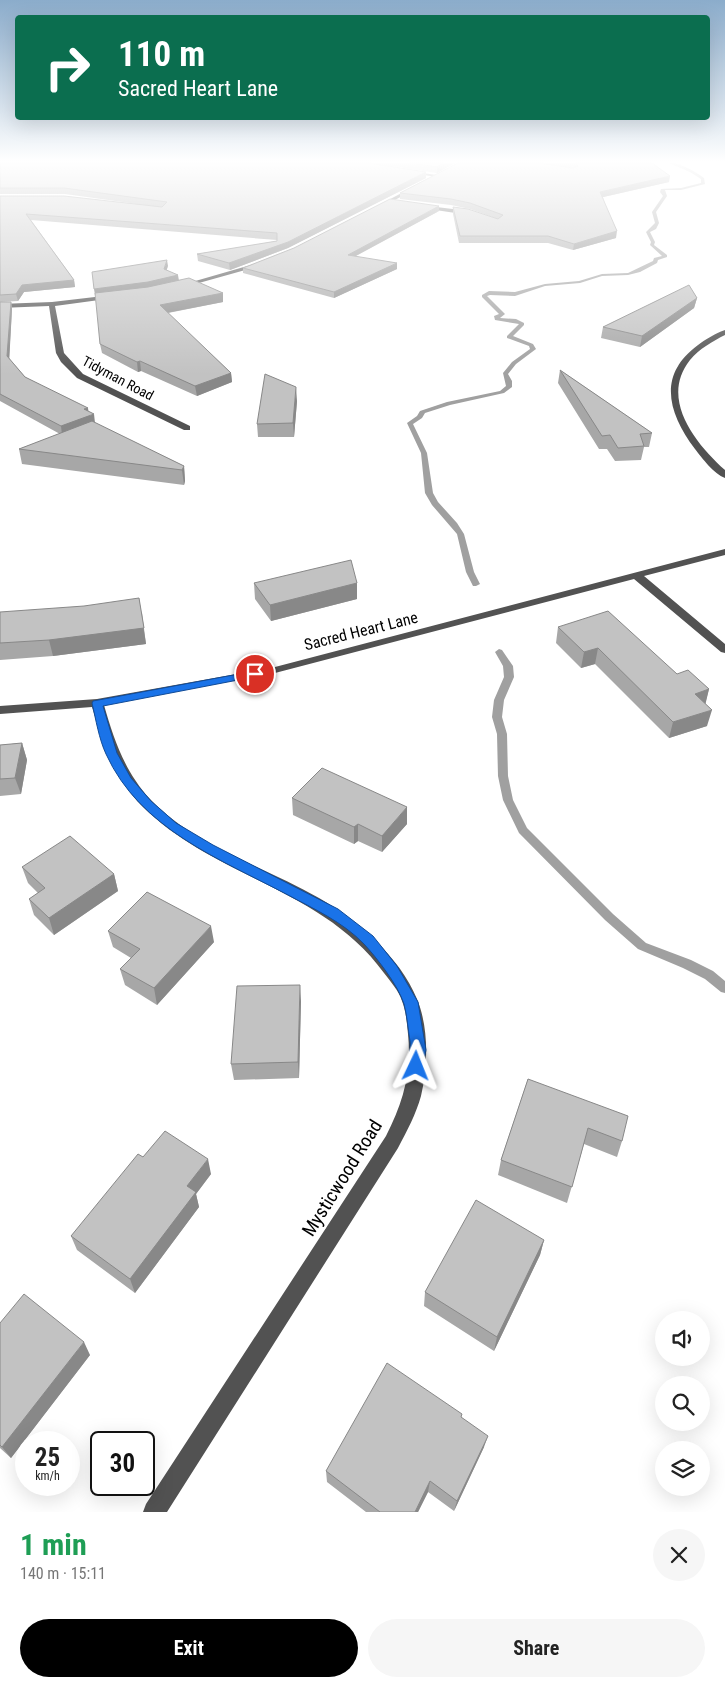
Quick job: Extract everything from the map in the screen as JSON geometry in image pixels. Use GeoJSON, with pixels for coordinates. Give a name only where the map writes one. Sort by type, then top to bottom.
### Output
{"type":"FeatureCollection","features":[{"type":"Feature","properties":{"kind":"street"},"geometry":{"type":"LineString","coordinates":[[173,287],[260,264]]}},
{"type":"Feature","properties":{"kind":"street"},"geometry":{"type":"LineString","coordinates":[[0,306],[52,304],[116,297]]}},
{"type":"Feature","properties":{"kind":"street","name":"Tidyman Road"},"geometry":{"type":"LineString","coordinates":[[52,304],[60,353],[71,368],[80,376],[187,428]]}},
{"type":"Feature","properties":{"kind":"street"},"geometry":{"type":"LineString","coordinates":[[725,332],[700,348],[687,360],[678,375],[674,393],[676,411],[683,427],[696,446],[725,475]]}},
{"type":"Feature","properties":{"kind":"street","name":"Sacred Heart Lane"},"geometry":{"type":"LineString","coordinates":[[0,710],[97,703],[275,670],[725,552]]}},
{"type":"Feature","properties":{"kind":"street"},"geometry":{"type":"LineString","coordinates":[[636,575],[725,650]]}},
{"type":"Feature","properties":{"kind":"street","name":"Mysticwood Road"},"geometry":{"type":"LineString","coordinates":[[97,703],[111,753],[127,781],[147,804],[171,826],[208,848],[333,912],[368,939],[392,970],[411,1002],[419,1050],[412,1098],[392,1142],[154,1512]]}},
{"type":"Feature","properties":{"kind":"building"},"geometry":{"type":"Polygon","coordinates":[[[0,234],[40,234],[74,280],[22,285],[16,294],[0,295],[0,234]]]}},
{"type":"Feature","properties":{"kind":"building"},"geometry":{"type":"Polygon","coordinates":[[[277,234],[305,234],[288,242],[229,263],[197,254],[277,241],[277,234]]]}},
{"type":"Feature","properties":{"kind":"building"},"geometry":{"type":"Polygon","coordinates":[[[322,234],[388,234],[348,255],[397,263],[334,292],[243,268],[294,248],[322,234]]]}},
{"type":"Feature","properties":{"kind":"building"},"geometry":{"type":"Polygon","coordinates":[[[459,234],[609,234],[574,244],[548,236],[460,236],[459,234]]]}},
{"type":"Feature","properties":{"kind":"building"},"geometry":{"type":"Polygon","coordinates":[[[167,260],[164,269],[178,275],[148,282],[94,289],[92,272],[167,260]]]}},
{"type":"Feature","properties":{"kind":"building"},"geometry":{"type":"Polygon","coordinates":[[[189,278],[223,293],[160,305],[231,373],[195,386],[140,361],[137,362],[100,344],[95,293],[148,287],[189,278]]]}},
{"type":"Feature","properties":{"kind":"building"},"geometry":{"type":"Polygon","coordinates":[[[689,285],[697,298],[642,336],[603,327],[689,285]]]}},
{"type":"Feature","properties":{"kind":"building"},"geometry":{"type":"Polygon","coordinates":[[[0,302],[11,302],[7,356],[25,377],[88,408],[84,409],[94,414],[61,426],[0,394],[0,302]]]}},
{"type":"Feature","properties":{"kind":"building"},"geometry":{"type":"Polygon","coordinates":[[[560,370],[652,433],[640,434],[644,446],[618,448],[610,435],[602,436],[560,370]]]}},
{"type":"Feature","properties":{"kind":"building"},"geometry":{"type":"Polygon","coordinates":[[[265,374],[296,387],[293,423],[257,424],[265,374]]]}},
{"type":"Feature","properties":{"kind":"building"},"geometry":{"type":"Polygon","coordinates":[[[92,421],[184,466],[182,470],[19,449],[92,421]]]}},
{"type":"Feature","properties":{"kind":"building"},"geometry":{"type":"Polygon","coordinates":[[[351,560],[357,583],[270,605],[254,583],[351,560]]]}},
{"type":"Feature","properties":{"kind":"building"},"geometry":{"type":"Polygon","coordinates":[[[139,598],[144,628],[49,640],[0,643],[0,612],[84,606],[139,598]]]}},
{"type":"Feature","properties":{"kind":"building"},"geometry":{"type":"Polygon","coordinates":[[[608,611],[677,674],[688,670],[709,689],[695,694],[712,710],[673,722],[598,648],[584,652],[558,627],[608,611]]]}},
{"type":"Feature","properties":{"kind":"building"},"geometry":{"type":"Polygon","coordinates":[[[22,743],[15,778],[0,779],[0,745],[22,743]]]}},
{"type":"Feature","properties":{"kind":"building"},"geometry":{"type":"Polygon","coordinates":[[[322,768],[407,807],[382,836],[358,824],[354,827],[292,798],[322,768]]]}},
{"type":"Feature","properties":{"kind":"building"},"geometry":{"type":"Polygon","coordinates":[[[70,836],[114,874],[49,918],[29,899],[45,888],[22,867],[70,836]]]}},
{"type":"Feature","properties":{"kind":"building"},"geometry":{"type":"Polygon","coordinates":[[[147,892],[211,926],[154,988],[120,969],[140,949],[108,931],[147,892]]]}},
{"type":"Feature","properties":{"kind":"building"},"geometry":{"type":"Polygon","coordinates":[[[300,985],[298,1062],[231,1064],[237,986],[300,985]]]}},
{"type":"Feature","properties":{"kind":"building"},"geometry":{"type":"Polygon","coordinates":[[[528,1079],[628,1116],[622,1141],[588,1128],[572,1187],[501,1160],[528,1079]]]}},
{"type":"Feature","properties":{"kind":"building"},"geometry":{"type":"Polygon","coordinates":[[[165,1131],[208,1159],[187,1186],[196,1192],[130,1279],[71,1236],[138,1154],[143,1157],[165,1131]]]}},
{"type":"Feature","properties":{"kind":"building"},"geometry":{"type":"Polygon","coordinates":[[[476,1200],[544,1240],[497,1337],[425,1292],[476,1200]]]}},
{"type":"Feature","properties":{"kind":"building"},"geometry":{"type":"Polygon","coordinates":[[[24,1294],[84,1342],[2,1447],[0,1445],[0,1323],[24,1294]]]}},
{"type":"Feature","properties":{"kind":"building"},"geometry":{"type":"Polygon","coordinates":[[[387,1363],[462,1414],[461,1417],[488,1436],[457,1501],[430,1481],[415,1512],[380,1512],[326,1471],[387,1363]]]}},
{"type":"Feature","properties":{"kind":"waterway"},"geometry":{"type":"LineString","coordinates":[[476,584],[470,572],[461,534],[429,493],[424,453],[410,423],[420,417],[422,412],[449,403],[502,392],[509,387],[509,381],[505,374],[514,363],[533,349],[531,345],[509,337],[522,324],[516,321],[497,319],[497,316],[502,314],[484,296],[489,293],[515,294],[545,285],[580,282],[602,275],[628,274],[638,271],[655,262],[656,259],[665,256],[652,245],[653,242],[649,234]]}},
{"type":"Feature","properties":{"kind":"waterway"},"geometry":{"type":"LineString","coordinates":[[499,652],[508,666],[509,677],[499,700],[497,717],[502,734],[503,776],[508,800],[523,830],[609,917],[642,946],[709,975],[725,988]]}},
{"type":"Feature","properties":{"kind":"route"},"geometry":{"type":"LineString","coordinates":[[255,674],[97,703],[111,753],[127,781],[147,804],[171,826],[208,848],[333,912],[368,939],[392,970],[411,1002],[419,1050],[416,1066]]}}]}
